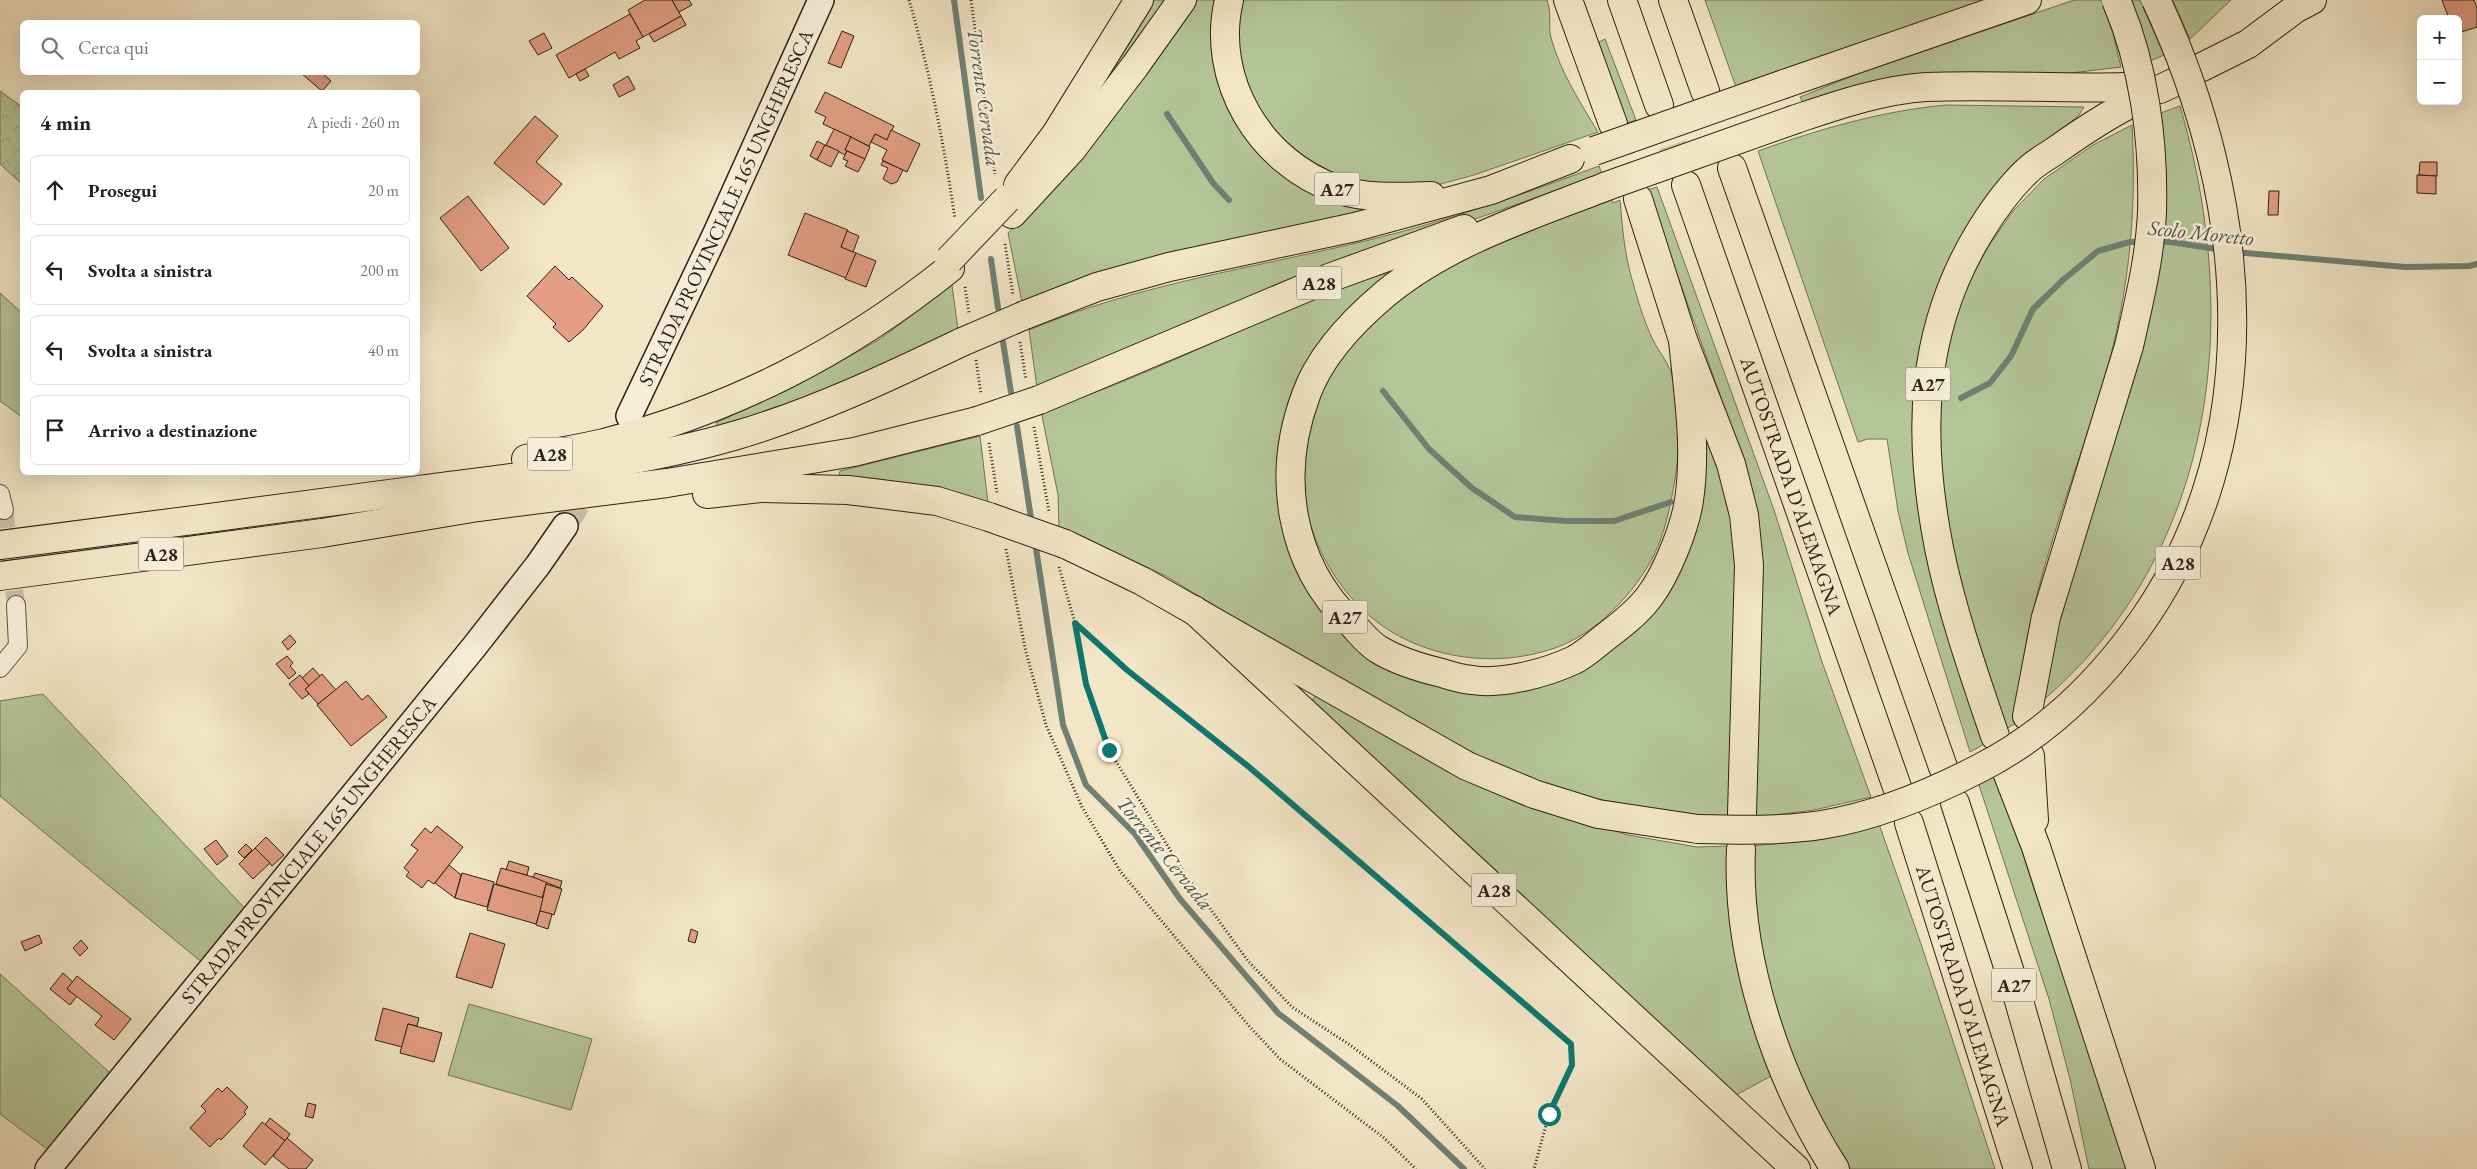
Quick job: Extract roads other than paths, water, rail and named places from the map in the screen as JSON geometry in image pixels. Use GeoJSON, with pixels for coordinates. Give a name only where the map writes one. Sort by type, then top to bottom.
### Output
{"type":"FeatureCollection","features":[{"type":"Feature","properties":{"kind":"highway","name":"A28"},"geometry":{"type":"LineString","coordinates":[[1009,207],[1139,0]]}},
{"type":"Feature","properties":{"kind":"highway","name":"A28"},"geometry":{"type":"LineString","coordinates":[[111,531],[187,510],[406,480],[602,443],[653,428],[726,402],[792,372],[864,332],[954,270],[1009,207],[1072,149],[1182,0]]}},
{"type":"Feature","properties":{"kind":"highway","name":"A27"},"geometry":{"type":"LineString","coordinates":[[1229,0],[1225,31],[1226,54],[1238,99],[1262,138],[1296,169],[1316,180],[1360,195],[1384,197],[1433,196],[1478,186],[1582,155]]}},
{"type":"Feature","properties":{"kind":"highway"},"geometry":{"type":"LineString","coordinates":[[1568,0],[1613,124]]}},
{"type":"Feature","properties":{"kind":"highway"},"geometry":{"type":"LineString","coordinates":[[1622,0],[1658,105]]}},
{"type":"Feature","properties":{"kind":"highway"},"geometry":{"type":"LineString","coordinates":[[1673,0],[1705,91]]}},
{"type":"Feature","properties":{"kind":"highway"},"geometry":{"type":"LineString","coordinates":[[2027,716],[2046,617],[2129,346],[2145,275],[2152,213],[2151,154],[2147,114],[2134,54],[2116,0]]}},
{"type":"Feature","properties":{"kind":"highway","name":"A28"},"geometry":{"type":"LineString","coordinates":[[322,533],[481,519],[760,488],[848,490],[927,500],[997,519],[1065,544],[1142,581],[1467,766],[1534,794],[1598,814],[1698,829],[1761,831],[1821,825],[1881,812],[1958,779],[2011,752],[2063,713],[2112,664],[2154,606],[2188,544],[2213,473],[2229,396],[2232,271],[2223,201],[2210,143],[2198,105],[2156,0]]}},
{"type":"Feature","properties":{"kind":"highway"},"geometry":{"type":"LineString","coordinates":[[2202,67],[2248,44],[2294,9],[2312,0]]}},
{"type":"Feature","properties":{"kind":"highway"},"geometry":{"type":"LineString","coordinates":[[1582,155],[2025,1]]}},
{"type":"Feature","properties":{"kind":"highway","name":"A27"},"geometry":{"type":"LineString","coordinates":[[1684,340],[1693,463],[1688,504],[1676,546],[1650,596],[1625,623],[1576,659],[1527,677],[1474,681],[1422,668],[1377,648],[1338,610],[1313,572],[1295,526],[1289,484],[1291,445],[1306,393],[1327,354],[1352,325],[1386,293],[1423,268],[1473,239],[1607,186],[1860,98],[1925,88],[2069,89],[2126,96],[2097,120],[2028,170],[1994,209],[1966,255],[1955,280],[1941,314],[1929,366],[1926,428],[1930,494],[1939,548],[1955,614],[1995,736]]}},
{"type":"Feature","properties":{"kind":"highway","name":"A28"},"geometry":{"type":"LineString","coordinates":[[0,545],[520,477],[666,452],[737,435],[811,409],[888,377],[1019,317],[1096,287],[1169,266],[1356,227],[1491,190],[1582,155]]}},
{"type":"Feature","properties":{"kind":"highway"},"geometry":{"type":"LineString","coordinates":[[1732,168],[1943,768]]}},
{"type":"Feature","properties":{"kind":"highway","name":"AUTOSTRADA D'ALEMAGNA"},"geometry":{"type":"LineString","coordinates":[[1686,185],[1897,787]]}},
{"type":"Feature","properties":{"kind":"highway","name":"A28"},"geometry":{"type":"LineString","coordinates":[[0,576],[322,533],[478,507],[667,483],[834,456],[983,420],[1033,403],[1330,278],[1465,229],[1607,186]]}},
{"type":"Feature","properties":{"kind":"highway","name":"A27"},"geometry":{"type":"LineString","coordinates":[[1638,199],[1684,340],[1731,464],[1744,515],[1749,585],[1742,814]]}},
{"type":"Feature","properties":{"kind":"highway","name":"A28"},"geometry":{"type":"LineString","coordinates":[[1194,610],[1293,705],[1796,1169]]}},
{"type":"Feature","properties":{"kind":"highway"},"geometry":{"type":"LineString","coordinates":[[2030,756],[2036,847]]}},
{"type":"Feature","properties":{"kind":"highway"},"geometry":{"type":"LineString","coordinates":[[2007,772],[2036,847],[2141,1169]]}},
{"type":"Feature","properties":{"kind":"highway","name":"A27"},"geometry":{"type":"LineString","coordinates":[[1955,804],[2017,994],[2067,1169]]}},
{"type":"Feature","properties":{"kind":"highway","name":"AUTOSTRADA D'ALEMAGNA"},"geometry":{"type":"LineString","coordinates":[[1909,823],[2018,1169]]}},
{"type":"Feature","properties":{"kind":"highway"},"geometry":{"type":"LineString","coordinates":[[1741,849],[1746,925],[1759,1004],[1790,1086],[1820,1147],[1834,1169]]}},
{"type":"Feature","properties":{"kind":"main road","name":"STRADA PROVINCIALE 165 UNGHERESCA"},"geometry":{"type":"LineString","coordinates":[[630,416],[716,233],[821,0]]}},
{"type":"Feature","properties":{"kind":"main road","name":"STRADA PROVINCIALE 165 UNGHERESCA"},"geometry":{"type":"LineString","coordinates":[[48,1169],[474,647],[538,565],[565,526]]}},
{"type":"Feature","properties":{"kind":"street"},"geometry":{"type":"LineString","coordinates":[[0,668],[18,646],[16,605]]}},
{"type":"Feature","properties":{"kind":"waterway","name":"Torrente Cervada"},"geometry":{"type":"LineString","coordinates":[[954,0],[981,198]]}},
{"type":"Feature","properties":{"kind":"waterway","name":"Scolo Moretto"},"geometry":{"type":"LineString","coordinates":[[1167,114],[1213,183],[1229,200]]}},
{"type":"Feature","properties":{"kind":"waterway","name":"Scolo Moretto"},"geometry":{"type":"LineString","coordinates":[[1961,398],[1990,383],[2011,356],[2033,309],[2063,280],[2098,251],[2130,242],[2143,242]]}},
{"type":"Feature","properties":{"kind":"waterway","name":"Scolo Moretto"},"geometry":{"type":"LineString","coordinates":[[2155,242],[2171,242],[2222,250]]}},
{"type":"Feature","properties":{"kind":"waterway","name":"Scolo Moretto"},"geometry":{"type":"LineString","coordinates":[[2234,252],[2405,267],[2469,266],[2477,264]]}},
{"type":"Feature","properties":{"kind":"waterway","name":"Torrente Cervada"},"geometry":{"type":"LineString","coordinates":[[991,259],[998,308]]}},
{"type":"Feature","properties":{"kind":"waterway","name":"Torrente Cervada"},"geometry":{"type":"LineString","coordinates":[[1003,342],[1011,392]]}},
{"type":"Feature","properties":{"kind":"waterway","name":"Scolo Moretto"},"geometry":{"type":"LineString","coordinates":[[1383,391],[1429,449],[1472,488],[1515,517],[1566,521],[1614,521],[1671,502]]}},
{"type":"Feature","properties":{"kind":"waterway","name":"Torrente Cervada"},"geometry":{"type":"LineString","coordinates":[[1017,426],[1032,525]]}},
{"type":"Feature","properties":{"kind":"waterway","name":"Torrente Cervada"},"geometry":{"type":"LineString","coordinates":[[1035,542],[1063,725],[1086,785],[1135,834],[1180,899],[1278,1013],[1398,1106],[1464,1169]]}},
{"type":"Feature","properties":{"kind":"tunnel"},"geometry":{"type":"LineString","coordinates":[[1705,91],[1732,166]]}},
{"type":"Feature","properties":{"kind":"tunnel"},"geometry":{"type":"LineString","coordinates":[[1659,105],[1686,184]]}},
{"type":"Feature","properties":{"kind":"tunnel"},"geometry":{"type":"LineString","coordinates":[[1613,124],[1638,199]]}},
{"type":"Feature","properties":{"kind":"tunnel"},"geometry":{"type":"LineString","coordinates":[[565,526],[593,478]]}},
{"type":"Feature","properties":{"kind":"tunnel"},"geometry":{"type":"LineString","coordinates":[[4,510],[16,605]]}}]}
